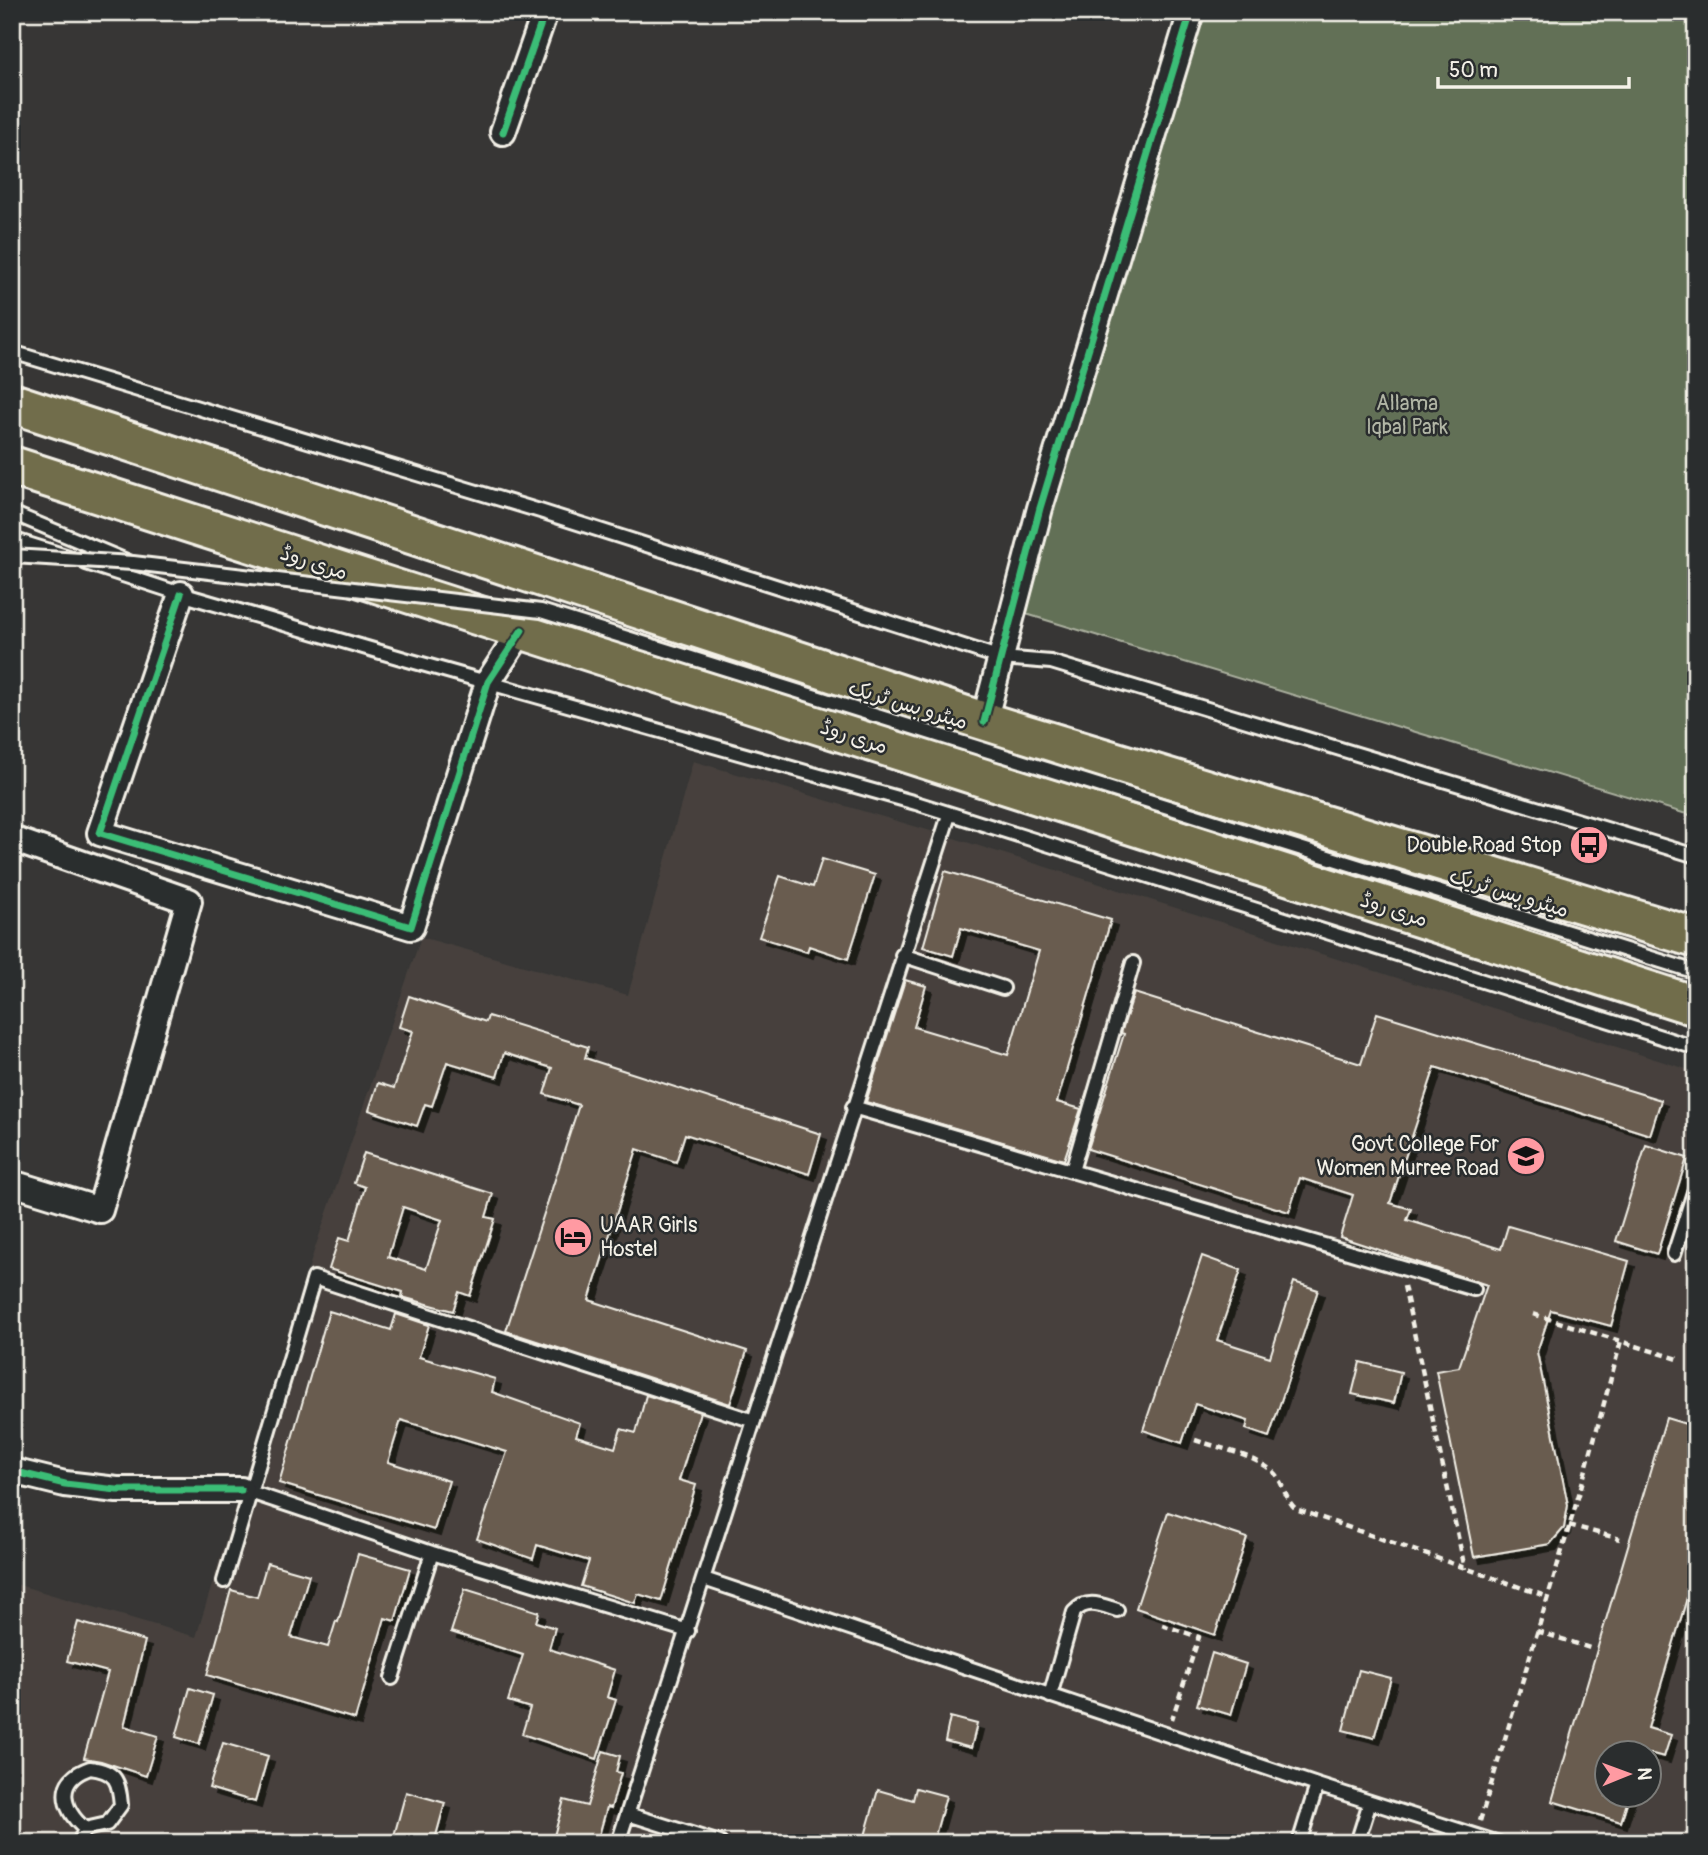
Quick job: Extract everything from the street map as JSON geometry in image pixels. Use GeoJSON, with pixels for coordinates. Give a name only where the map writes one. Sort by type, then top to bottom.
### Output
{"type":"FeatureCollection","features":[{"type":"Feature","properties":{"kind":"main road"},"geometry":{"type":"LineString","coordinates":[[12,403],[984,722],[1696,938]]}},
{"type":"Feature","properties":{"kind":"main road","name":"مری روڈ"},"geometry":{"type":"LineString","coordinates":[[12,466],[1696,1006]]}},
{"type":"Feature","properties":{"kind":"street"},"geometry":{"type":"LineString","coordinates":[[503,132],[545,12]]}},
{"type":"Feature","properties":{"kind":"street"},"geometry":{"type":"LineString","coordinates":[[984,722],[1040,508],[1191,12]]}},
{"type":"Feature","properties":{"kind":"street"},"geometry":{"type":"LineString","coordinates":[[181,594],[100,833],[411,927],[488,682],[522,630]]}},
{"type":"Feature","properties":{"kind":"street"},"geometry":{"type":"LineString","coordinates":[[12,839],[189,901],[100,1210],[12,1183]]}},
{"type":"Feature","properties":{"kind":"street"},"geometry":{"type":"LineString","coordinates":[[12,1471],[65,1484],[117,1490],[246,1491]]}},
{"type":"Feature","properties":{"kind":"lane"},"geometry":{"type":"LineString","coordinates":[[12,352],[540,511],[1001,658],[1051,662],[1696,856]]}},
{"type":"Feature","properties":{"kind":"lane","name":"میٹرو بس ٹریک"},"geometry":{"type":"LineString","coordinates":[[12,513],[133,563]]}},
{"type":"Feature","properties":{"kind":"lane"},"geometry":{"type":"LineString","coordinates":[[12,539],[181,594],[916,803],[1696,1048]]}},
{"type":"Feature","properties":{"kind":"lane","name":"میٹرو بس ٹریک"},"geometry":{"type":"LineString","coordinates":[[12,556],[133,563],[541,611],[1696,972]]}},
{"type":"Feature","properties":{"kind":"lane"},"geometry":{"type":"LineString","coordinates":[[618,1843],[949,815]]}},
{"type":"Feature","properties":{"kind":"lane"},"geometry":{"type":"LineString","coordinates":[[902,955],[1003,988]]}},
{"type":"Feature","properties":{"kind":"lane"},"geometry":{"type":"LineString","coordinates":[[1072,1171],[1133,963]]}},
{"type":"Feature","properties":{"kind":"lane"},"geometry":{"type":"LineString","coordinates":[[853,1107],[1474,1289]]}},
{"type":"Feature","properties":{"kind":"lane"},"geometry":{"type":"LineString","coordinates":[[1674,1254],[1696,1186]]}},
{"type":"Feature","properties":{"kind":"lane"},"geometry":{"type":"LineString","coordinates":[[223,1581],[246,1491],[314,1278],[754,1421]]}},
{"type":"Feature","properties":{"kind":"lane"},"geometry":{"type":"LineString","coordinates":[[246,1491],[432,1553],[688,1631]]}},
{"type":"Feature","properties":{"kind":"lane"},"geometry":{"type":"LineString","coordinates":[[392,1678],[432,1553]]}},
{"type":"Feature","properties":{"kind":"lane"},"geometry":{"type":"LineString","coordinates":[[704,1579],[1317,1785],[1499,1843]]}},
{"type":"Feature","properties":{"kind":"lane"},"geometry":{"type":"LineString","coordinates":[[1050,1696],[1074,1612],[1080,1605],[1093,1603],[1117,1610]]}},
{"type":"Feature","properties":{"kind":"lane"},"geometry":{"type":"LineString","coordinates":[[90,1768],[103,1769],[113,1776],[120,1786],[121,1805],[107,1824],[85,1829],[72,1818],[66,1805],[66,1786],[76,1773],[90,1768]]}},
{"type":"Feature","properties":{"kind":"lane"},"geometry":{"type":"LineString","coordinates":[[1299,1843],[1317,1785]]}},
{"type":"Feature","properties":{"kind":"lane"},"geometry":{"type":"LineString","coordinates":[[1357,1843],[1370,1802]]}},
{"type":"Feature","properties":{"kind":"lane"},"geometry":{"type":"LineString","coordinates":[[628,1814],[720,1843]]}},
{"type":"Feature","properties":{"kind":"lane"},"geometry":{"type":"LineString","coordinates":[[79,1843],[85,1829]]}},
{"type":"Feature","properties":{"kind":"path"},"geometry":{"type":"LineString","coordinates":[[1400,1268],[1465,1569]]}},
{"type":"Feature","properties":{"kind":"path"},"geometry":{"type":"LineString","coordinates":[[1534,1314],[1678,1359]]}},
{"type":"Feature","properties":{"kind":"path"},"geometry":{"type":"LineString","coordinates":[[1476,1835],[1621,1342]]}},
{"type":"Feature","properties":{"kind":"path"},"geometry":{"type":"LineString","coordinates":[[1195,1440],[1262,1464],[1273,1472],[1289,1503],[1296,1509],[1548,1597]]}},
{"type":"Feature","properties":{"kind":"path"},"geometry":{"type":"LineString","coordinates":[[1569,1525],[1620,1539]]}},
{"type":"Feature","properties":{"kind":"path"},"geometry":{"type":"LineString","coordinates":[[1162,1625],[1199,1637],[1167,1735]]}},
{"type":"Feature","properties":{"kind":"path"},"geometry":{"type":"LineString","coordinates":[[1537,1631],[1590,1648]]}},
{"type":"Feature","properties":{"kind":"shaded area"},"geometry":{"type":"Polygon","coordinates":[[[693,761],[941,834],[1696,1072],[1696,1843],[12,1843],[12,1583],[196,1637],[314,1251],[421,937],[628,995],[693,761]]]}},
{"type":"Feature","properties":{"kind":"green space","name":"Allama Iqbal Park"},"geometry":{"type":"Polygon","coordinates":[[[1193,12],[1696,12],[1696,817],[1013,610],[1193,12]]]}},
{"type":"Feature","properties":{"kind":"building"},"geometry":{"type":"Polygon","coordinates":[[[822,859],[875,875],[848,959],[809,946],[807,952],[759,937],[780,876],[813,887],[822,859]]]}},
{"type":"Feature","properties":{"kind":"building"},"geometry":{"type":"Polygon","coordinates":[[[945,871],[1111,920],[1057,1102],[1081,1109],[1064,1160],[866,1102],[905,980],[926,986],[914,1027],[1008,1055],[1039,951],[961,928],[953,956],[923,947],[945,871]]]}},
{"type":"Feature","properties":{"kind":"building"},"geometry":{"type":"Polygon","coordinates":[[[1134,993],[1361,1064],[1377,1013],[1661,1100],[1650,1135],[1435,1067],[1390,1203],[1411,1209],[1407,1220],[1501,1249],[1508,1226],[1629,1261],[1611,1326],[1551,1310],[1537,1352],[1568,1505],[1564,1528],[1550,1544],[1474,1557],[1436,1371],[1459,1367],[1487,1285],[1340,1237],[1353,1195],[1300,1178],[1289,1212],[1088,1149],[1134,993]]]}},
{"type":"Feature","properties":{"kind":"building","name":"UAAR Girls Hostel"},"geometry":{"type":"Polygon","coordinates":[[[409,996],[486,1022],[488,1016],[588,1047],[585,1058],[821,1134],[809,1174],[685,1134],[676,1162],[637,1149],[589,1300],[747,1351],[730,1404],[506,1331],[579,1105],[544,1094],[552,1068],[504,1053],[497,1077],[447,1062],[432,1106],[425,1104],[417,1126],[369,1110],[378,1083],[394,1088],[413,1031],[399,1027],[409,996]]]}},
{"type":"Feature","properties":{"kind":"building"},"geometry":{"type":"Polygon","coordinates":[[[1646,1145],[1687,1158],[1657,1254],[1616,1241],[1646,1145]]]}},
{"type":"Feature","properties":{"kind":"building"},"geometry":{"type":"Polygon","coordinates":[[[364,1153],[493,1194],[486,1217],[495,1219],[470,1296],[459,1292],[453,1311],[402,1297],[403,1292],[329,1269],[339,1238],[349,1241],[365,1187],[354,1183],[364,1153]],[[403,1207],[388,1257],[426,1269],[442,1220],[403,1207]]]}},
{"type":"Feature","properties":{"kind":"building"},"geometry":{"type":"Polygon","coordinates":[[[1202,1256],[1241,1270],[1217,1340],[1270,1357],[1294,1282],[1318,1290],[1269,1437],[1246,1429],[1248,1421],[1195,1404],[1182,1443],[1143,1430],[1202,1256]]]}},
{"type":"Feature","properties":{"kind":"building"},"geometry":{"type":"Polygon","coordinates":[[[329,1311],[391,1330],[396,1314],[429,1325],[419,1357],[495,1379],[492,1392],[580,1423],[576,1436],[615,1448],[621,1429],[636,1433],[646,1395],[700,1412],[679,1480],[696,1485],[661,1601],[638,1594],[635,1603],[581,1586],[589,1561],[537,1545],[533,1559],[477,1539],[507,1452],[401,1420],[388,1462],[449,1481],[434,1530],[279,1483],[329,1311]]]}},
{"type":"Feature","properties":{"kind":"building"},"geometry":{"type":"Polygon","coordinates":[[[1360,1362],[1401,1372],[1394,1403],[1352,1394],[1360,1362]]]}},
{"type":"Feature","properties":{"kind":"building"},"geometry":{"type":"Polygon","coordinates":[[[1666,1418],[1696,1427],[1696,1568],[1648,1728],[1671,1735],[1664,1757],[1662,1740],[1592,1740],[1592,1810],[1625,1810],[1621,1822],[1552,1801],[1666,1418]]]}},
{"type":"Feature","properties":{"kind":"building"},"geometry":{"type":"Polygon","coordinates":[[[1168,1512],[1247,1538],[1215,1635],[1136,1608],[1168,1512]]]}},
{"type":"Feature","properties":{"kind":"building"},"geometry":{"type":"Polygon","coordinates":[[[358,1554],[410,1569],[395,1621],[385,1618],[355,1719],[207,1675],[231,1590],[257,1597],[267,1563],[309,1575],[291,1637],[328,1647],[358,1554]]]}},
{"type":"Feature","properties":{"kind":"building"},"geometry":{"type":"Polygon","coordinates":[[[465,1589],[539,1612],[536,1622],[555,1628],[549,1649],[615,1670],[607,1697],[616,1700],[597,1759],[522,1734],[530,1708],[508,1701],[523,1655],[451,1632],[465,1589]]]}},
{"type":"Feature","properties":{"kind":"building"},"geometry":{"type":"Polygon","coordinates":[[[78,1622],[145,1641],[124,1726],[158,1736],[146,1776],[84,1758],[108,1672],[67,1661],[78,1622]]]}},
{"type":"Feature","properties":{"kind":"building"},"geometry":{"type":"Polygon","coordinates":[[[1212,1653],[1246,1664],[1231,1715],[1197,1705],[1212,1653]]]}},
{"type":"Feature","properties":{"kind":"building"},"geometry":{"type":"Polygon","coordinates":[[[1359,1670],[1391,1678],[1374,1738],[1343,1730],[1359,1670]]]}},
{"type":"Feature","properties":{"kind":"building"},"geometry":{"type":"Polygon","coordinates":[[[190,1688],[213,1695],[199,1744],[176,1737],[190,1688]]]}},
{"type":"Feature","properties":{"kind":"building"},"geometry":{"type":"Polygon","coordinates":[[[950,1717],[977,1724],[971,1748],[945,1741],[950,1717]]]}},
{"type":"Feature","properties":{"kind":"building"},"geometry":{"type":"Polygon","coordinates":[[[223,1743],[268,1756],[255,1802],[209,1788],[223,1743]]]}},
{"type":"Feature","properties":{"kind":"building"},"geometry":{"type":"Polygon","coordinates":[[[603,1751],[620,1756],[616,1772],[621,1773],[598,1839],[588,1837],[586,1843],[552,1843],[564,1800],[587,1806],[603,1751]]]}},
{"type":"Feature","properties":{"kind":"building"},"geometry":{"type":"Polygon","coordinates":[[[916,1788],[946,1796],[933,1843],[863,1843],[878,1790],[913,1800],[916,1788]]]}},
{"type":"Feature","properties":{"kind":"building"},"geometry":{"type":"Polygon","coordinates":[[[406,1792],[445,1803],[434,1843],[392,1843],[406,1792]]]}},
{"type":"Feature","properties":{"kind":"cycle path"},"geometry":{"type":"LineString","coordinates":[[503,132],[545,12]]}},
{"type":"Feature","properties":{"kind":"cycle path"},"geometry":{"type":"LineString","coordinates":[[984,722],[1040,508],[1191,12]]}},
{"type":"Feature","properties":{"kind":"cycle path"},"geometry":{"type":"LineString","coordinates":[[181,594],[100,833],[411,927],[488,682],[522,630]]}},
{"type":"Feature","properties":{"kind":"cycle path"},"geometry":{"type":"LineString","coordinates":[[12,1471],[65,1484],[117,1490],[241,1490]]}},
{"type":"Feature","properties":{"kind":"place","name":"Double Road Stop"},"geometry":{"type":"Point","coordinates":[1589,845]}},
{"type":"Feature","properties":{"kind":"place","name":"Govt College For Women Murree Road"},"geometry":{"type":"Point","coordinates":[1526,1156]}},
{"type":"Feature","properties":{"kind":"place","name":"UAAR Girls Hostel"},"geometry":{"type":"Point","coordinates":[573,1237]}}]}
